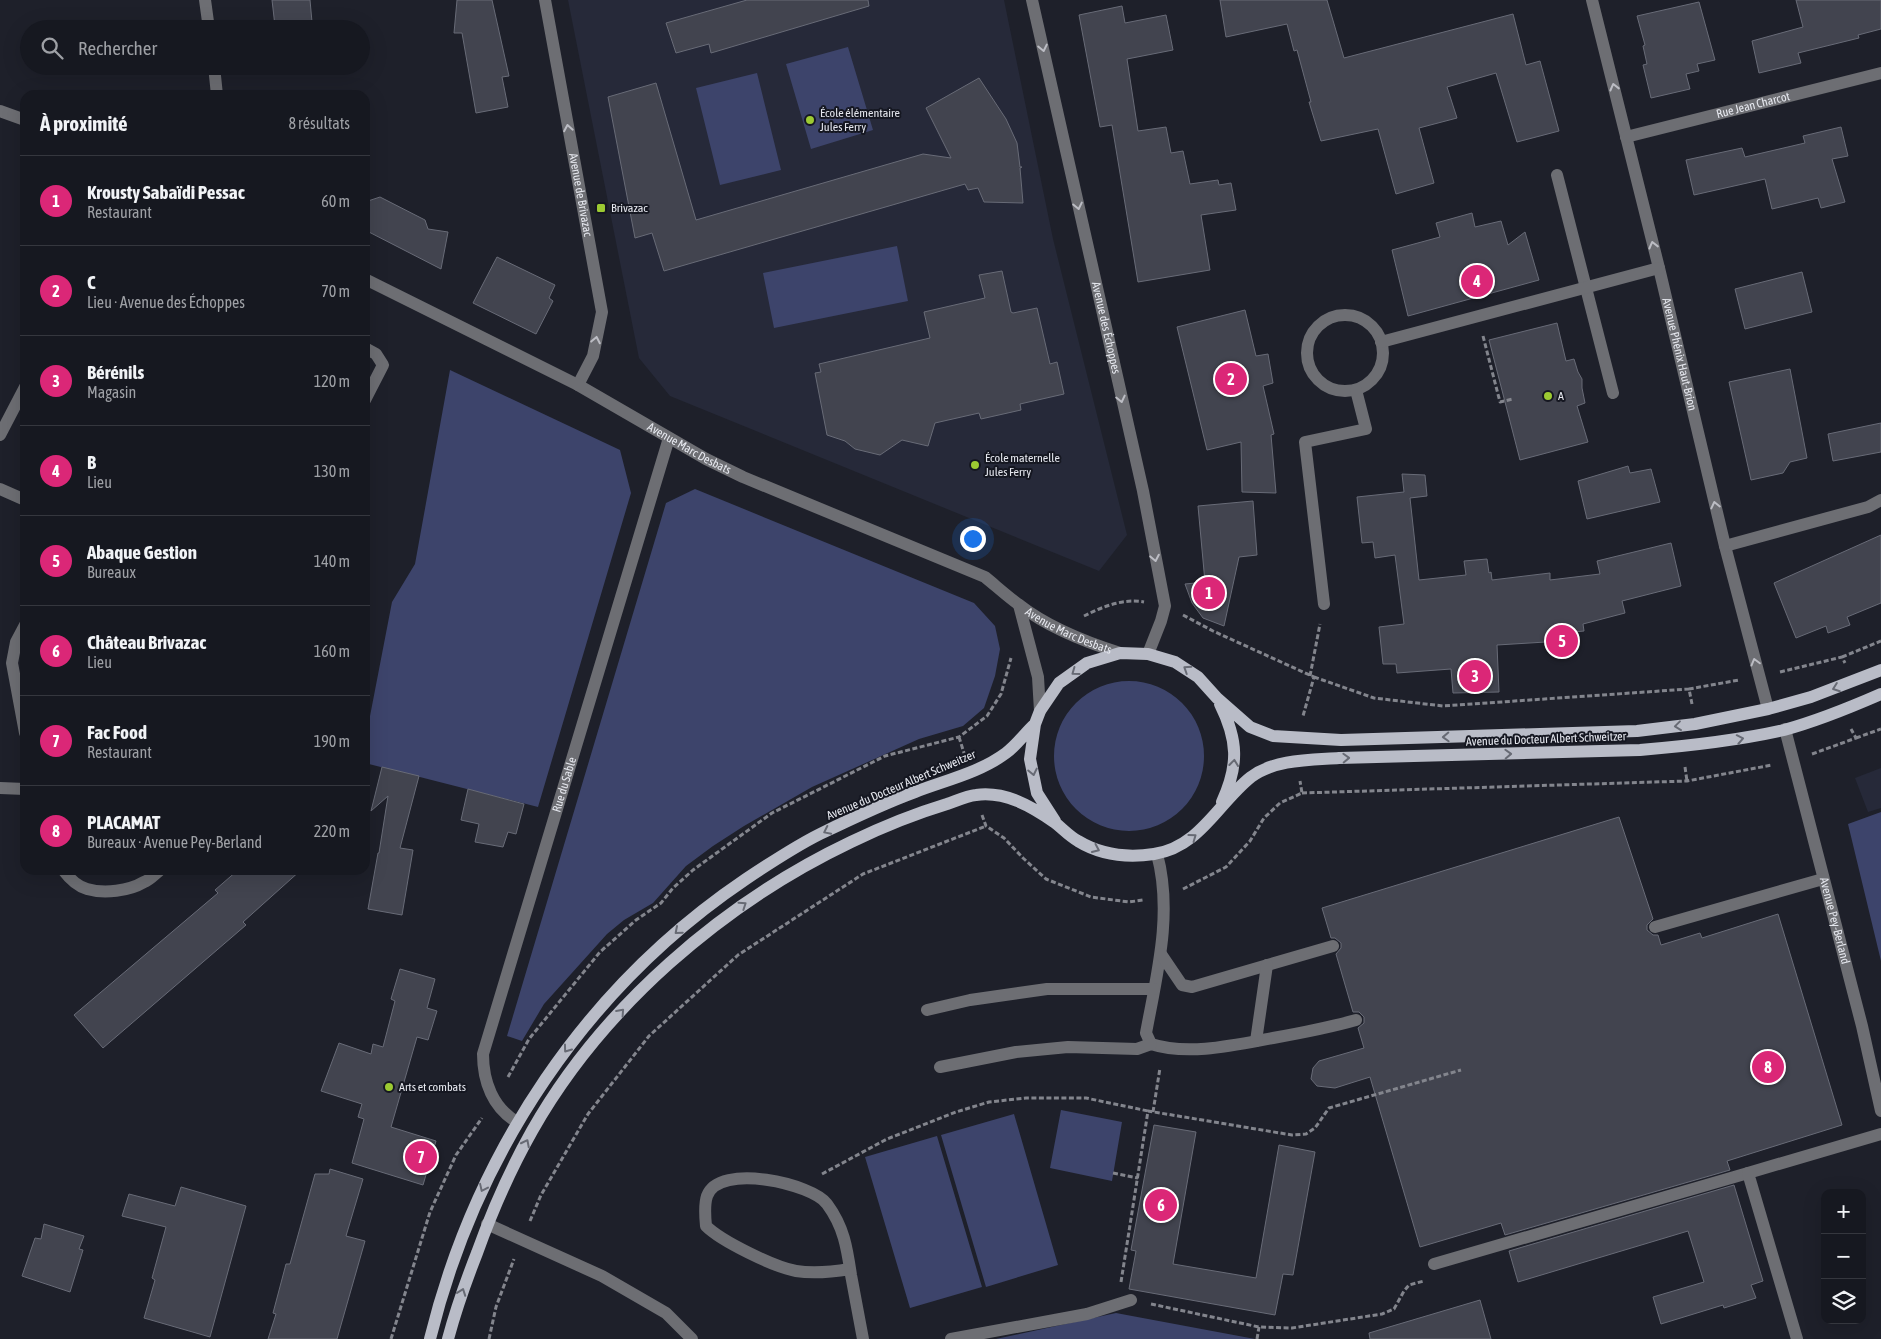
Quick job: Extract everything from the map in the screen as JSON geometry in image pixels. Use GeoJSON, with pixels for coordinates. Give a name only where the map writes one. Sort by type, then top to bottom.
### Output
{"type":"FeatureCollection","features":[{"type":"Feature","properties":{"kind":"main road","name":"Avenue du Docteur Albert Schweitzer"},"geometry":{"type":"LineString","coordinates":[[1056,823],[1037,793],[1030,759],[1035,724],[1040,711],[1060,683],[1087,663],[1120,654],[1148,654],[1175,662],[1198,677],[1217,698],[1250,727],[1273,736],[1297,739],[1341,740],[1638,731],[1695,724],[1811,698],[1881,670]]}},
{"type":"Feature","properties":{"kind":"main road","name":"Avenue du Docteur Albert Schweitzer"},"geometry":{"type":"LineString","coordinates":[[448,1339],[456,1306],[487,1224],[507,1179],[532,1130],[559,1088],[589,1048],[657,974],[694,941],[736,909],[781,879],[827,853],[884,827],[925,811],[976,795],[997,796],[1016,799],[1056,823],[1077,841],[1102,853],[1130,857],[1158,854],[1182,845],[1203,829],[1219,809],[1253,776],[1273,766],[1297,761],[1339,758],[1640,750],[1682,747],[1734,740],[1785,730],[1843,710],[1881,694]]}},
{"type":"Feature","properties":{"kind":"main road","name":"Avenue du Docteur Albert Schweitzer"},"geometry":{"type":"LineString","coordinates":[[1217,698],[1230,724],[1235,753],[1231,782],[1219,809]]}},
{"type":"Feature","properties":{"kind":"main road","name":"Avenue du Docteur Albert Schweitzer"},"geometry":{"type":"LineString","coordinates":[[430,1339],[439,1303],[469,1217],[490,1171],[545,1079],[570,1045],[608,1000],[643,963],[680,928],[724,894],[769,864],[817,836],[892,801],[970,774],[1006,753],[1035,724]]}},
{"type":"Feature","properties":{"kind":"street"},"geometry":{"type":"LineString","coordinates":[[205,0],[208,20]]}},
{"type":"Feature","properties":{"kind":"street","name":"Avenue de Brivazac"},"geometry":{"type":"LineString","coordinates":[[545,0],[602,312],[593,356],[578,385]]}},
{"type":"Feature","properties":{"kind":"street","name":"Avenue des Échoppes"},"geometry":{"type":"LineString","coordinates":[[1032,0],[1143,492],[1165,606],[1148,654]]}},
{"type":"Feature","properties":{"kind":"street","name":"Avenue Phénix Haut-Brion"},"geometry":{"type":"LineString","coordinates":[[1592,0],[1659,268],[1725,546],[1768,709]]}},
{"type":"Feature","properties":{"kind":"street","name":"Rue Jean Charcot"},"geometry":{"type":"LineString","coordinates":[[1626,137],[1881,73]]}},
{"type":"Feature","properties":{"kind":"street"},"geometry":{"type":"LineString","coordinates":[[215,75],[216,90]]}},
{"type":"Feature","properties":{"kind":"street"},"geometry":{"type":"LineString","coordinates":[[0,111],[20,118]]}},
{"type":"Feature","properties":{"kind":"street"},"geometry":{"type":"LineString","coordinates":[[1558,175],[1613,393]]}},
{"type":"Feature","properties":{"kind":"street"},"geometry":{"type":"LineString","coordinates":[[1381,342],[1659,268]]}},
{"type":"Feature","properties":{"kind":"street","name":"Avenue Marc Desbats"},"geometry":{"type":"LineString","coordinates":[[370,281],[578,385],[706,460],[985,578],[1018,605],[1058,628],[1085,642],[1120,654]]}},
{"type":"Feature","properties":{"kind":"street"},"geometry":{"type":"LineString","coordinates":[[1348,315],[1360,318],[1379,335],[1381,342],[1383,360],[1379,371],[1371,382],[1356,390],[1349,392],[1337,391],[1325,386],[1316,378],[1309,367],[1306,354],[1308,342],[1314,330],[1335,316],[1348,315]]}},
{"type":"Feature","properties":{"kind":"street"},"geometry":{"type":"LineString","coordinates":[[370,351],[376,354],[383,366],[370,391]]}},
{"type":"Feature","properties":{"kind":"street"},"geometry":{"type":"LineString","coordinates":[[1324,604],[1305,442],[1366,429],[1356,390]]}},
{"type":"Feature","properties":{"kind":"street"},"geometry":{"type":"LineString","coordinates":[[0,435],[20,397]]}},
{"type":"Feature","properties":{"kind":"street","name":"Rue du Sable"},"geometry":{"type":"LineString","coordinates":[[518,1122],[505,1115],[495,1100],[486,1082],[483,1069],[483,1054],[669,438]]}},
{"type":"Feature","properties":{"kind":"street"},"geometry":{"type":"LineString","coordinates":[[0,489],[20,498]]}},
{"type":"Feature","properties":{"kind":"street"},"geometry":{"type":"LineString","coordinates":[[1725,546],[1868,507],[1881,500]]}},
{"type":"Feature","properties":{"kind":"street","name":"Avenue Marc Desbats"},"geometry":{"type":"LineString","coordinates":[[1018,605],[1038,677],[1040,711]]}},
{"type":"Feature","properties":{"kind":"street"},"geometry":{"type":"LineString","coordinates":[[20,634],[16,642],[12,663],[20,706]]}},
{"type":"Feature","properties":{"kind":"street","name":"Avenue Pey-Berland"},"geometry":{"type":"LineString","coordinates":[[1785,730],[1862,1026],[1881,1111]]}},
{"type":"Feature","properties":{"kind":"street"},"geometry":{"type":"LineString","coordinates":[[0,788],[20,789]]}},
{"type":"Feature","properties":{"kind":"street"},"geometry":{"type":"LineString","coordinates":[[1151,1044],[1146,1033],[1161,954],[1164,897],[1163,875],[1158,854]]}},
{"type":"Feature","properties":{"kind":"street"},"geometry":{"type":"LineString","coordinates":[[67,875],[72,881],[86,889],[105,892],[129,888],[145,882],[154,875]]}},
{"type":"Feature","properties":{"kind":"street"},"geometry":{"type":"LineString","coordinates":[[1655,928],[1823,879]]}},
{"type":"Feature","properties":{"kind":"street"},"geometry":{"type":"LineString","coordinates":[[1161,954],[1182,985],[1192,987],[1334,946]]}},
{"type":"Feature","properties":{"kind":"street"},"geometry":{"type":"LineString","coordinates":[[1256,1041],[1267,965]]}},
{"type":"Feature","properties":{"kind":"street"},"geometry":{"type":"LineString","coordinates":[[927,1010],[970,1000],[1047,989],[1154,989]]}},
{"type":"Feature","properties":{"kind":"street"},"geometry":{"type":"LineString","coordinates":[[940,1067],[1016,1052],[1068,1047],[1137,1049],[1151,1044],[1162,1047],[1214,1049],[1331,1027],[1356,1020]]}},
{"type":"Feature","properties":{"kind":"street"},"geometry":{"type":"LineString","coordinates":[[1434,1264],[1881,1134]]}},
{"type":"Feature","properties":{"kind":"street"},"geometry":{"type":"LineString","coordinates":[[1748,1173],[1797,1339]]}},
{"type":"Feature","properties":{"kind":"street"},"geometry":{"type":"LineString","coordinates":[[850,1269],[815,1273],[794,1271],[756,1256],[714,1234],[706,1226],[705,1208],[707,1194],[720,1182],[735,1177],[759,1178],[801,1189],[826,1202],[838,1220],[847,1245],[863,1339]]}},
{"type":"Feature","properties":{"kind":"street"},"geometry":{"type":"LineString","coordinates":[[487,1224],[602,1276],[666,1313],[692,1339]]}},
{"type":"Feature","properties":{"kind":"street"},"geometry":{"type":"LineString","coordinates":[[951,1339],[1087,1314],[1131,1300]]}},
{"type":"Feature","properties":{"kind":"path"},"geometry":{"type":"LineString","coordinates":[[1478,316],[1500,402],[1513,399]]}},
{"type":"Feature","properties":{"kind":"path"},"geometry":{"type":"LineString","coordinates":[[1058,628],[1104,606],[1133,600],[1165,606],[1310,676],[1374,698],[1443,706],[1689,689]]}},
{"type":"Feature","properties":{"kind":"path"},"geometry":{"type":"LineString","coordinates":[[1310,676],[1324,604]]}},
{"type":"Feature","properties":{"kind":"path"},"geometry":{"type":"LineString","coordinates":[[1842,657],[1881,641]]}},
{"type":"Feature","properties":{"kind":"path"},"geometry":{"type":"LineString","coordinates":[[970,774],[959,737],[987,716],[1001,694],[1011,659],[1030,646]]}},
{"type":"Feature","properties":{"kind":"path"},"geometry":{"type":"LineString","coordinates":[[1297,739],[1314,677]]}},
{"type":"Feature","properties":{"kind":"path"},"geometry":{"type":"LineString","coordinates":[[1856,738],[1881,729]]}},
{"type":"Feature","properties":{"kind":"path"},"geometry":{"type":"LineString","coordinates":[[1297,761],[1302,793]]}},
{"type":"Feature","properties":{"kind":"path"},"geometry":{"type":"LineString","coordinates":[[976,795],[986,826],[1004,838],[1046,879],[1090,897],[1129,902],[1164,897],[1226,868],[1250,841],[1264,818],[1280,803],[1302,793],[1687,781]]}},
{"type":"Feature","properties":{"kind":"path"},"geometry":{"type":"LineString","coordinates":[[489,1339],[496,1307],[541,1195],[588,1114],[648,1036],[738,955],[863,874],[986,826]]}},
{"type":"Feature","properties":{"kind":"path"},"geometry":{"type":"LineString","coordinates":[[1161,1065],[1138,1178],[1118,1297],[1259,1327],[1292,1328],[1382,1314],[1394,1309],[1409,1285],[1422,1281]]}},
{"type":"Feature","properties":{"kind":"path"},"geometry":{"type":"LineString","coordinates":[[801,1189],[824,1173],[887,1139],[956,1112],[988,1102],[1026,1098],[1086,1098],[1151,1112],[1300,1135],[1306,1134],[1314,1128],[1329,1108],[1460,1070]]}},
{"type":"Feature","properties":{"kind":"path"},"geometry":{"type":"LineString","coordinates":[[1114,1173],[1138,1178]]}},
{"type":"Feature","properties":{"kind":"path"},"geometry":{"type":"LineString","coordinates":[[1257,1339],[1259,1327]]}},
{"type":"Feature","properties":{"kind":"shaded area","name":"École élémentaire Jules Ferry"},"geometry":{"type":"Polygon","coordinates":[[[568,0],[1004,0],[1053,239],[1127,535],[1099,571],[670,396],[639,358],[568,0]]]}},
{"type":"Feature","properties":{"kind":"shaded area"},"geometry":{"type":"Polygon","coordinates":[[[848,47],[873,130],[811,149],[786,64],[848,47]]]}},
{"type":"Feature","properties":{"kind":"shaded area"},"geometry":{"type":"Polygon","coordinates":[[[757,73],[781,170],[720,185],[696,88],[757,73]]]}},
{"type":"Feature","properties":{"kind":"shaded area"},"geometry":{"type":"Polygon","coordinates":[[[897,246],[908,301],[774,328],[763,273],[897,246]]]}},
{"type":"Feature","properties":{"kind":"shaded area"},"geometry":{"type":"Polygon","coordinates":[[[450,370],[620,450],[631,493],[538,807],[370,764],[370,716],[392,602],[415,564],[450,370]]]}},
{"type":"Feature","properties":{"kind":"shaded area"},"geometry":{"type":"Polygon","coordinates":[[[695,489],[974,603],[995,626],[1000,649],[995,676],[984,708],[963,726],[919,739],[812,787],[744,826],[686,866],[653,903],[624,920],[607,934],[544,1004],[522,1041],[507,1036],[666,503],[695,489]]]}},
{"type":"Feature","properties":{"kind":"shaded area"},"geometry":{"type":"Polygon","coordinates":[[[1129,681],[1144,682],[1158,687],[1182,703],[1198,727],[1203,741],[1203,771],[1198,785],[1182,809],[1158,825],[1144,830],[1129,831],[1114,830],[1100,825],[1076,809],[1060,785],[1055,771],[1054,756],[1055,741],[1060,727],[1076,703],[1100,687],[1114,682],[1129,681]]]}},
{"type":"Feature","properties":{"kind":"shaded area"},"geometry":{"type":"Polygon","coordinates":[[[1881,768],[1881,808],[1868,812],[1855,778],[1881,768]]]}},
{"type":"Feature","properties":{"kind":"shaded area"},"geometry":{"type":"Polygon","coordinates":[[[1881,812],[1881,961],[1848,824],[1881,812]]]}},
{"type":"Feature","properties":{"kind":"shaded area"},"geometry":{"type":"Polygon","coordinates":[[[1061,1110],[1122,1122],[1112,1181],[1050,1168],[1061,1110]]]}},
{"type":"Feature","properties":{"kind":"shaded area"},"geometry":{"type":"Polygon","coordinates":[[[1014,1114],[1058,1265],[986,1287],[941,1135],[1014,1114]]]}},
{"type":"Feature","properties":{"kind":"shaded area"},"geometry":{"type":"Polygon","coordinates":[[[937,1136],[982,1287],[910,1308],[865,1157],[937,1136]]]}},
{"type":"Feature","properties":{"kind":"shaded area"},"geometry":{"type":"Polygon","coordinates":[[[1116,1313],[1255,1339],[996,1339],[1116,1313]]]}},
{"type":"Feature","properties":{"kind":"building"},"geometry":{"type":"Polygon","coordinates":[[[272,0],[310,0],[312,20],[274,20],[272,0]]]}},
{"type":"Feature","properties":{"kind":"building"},"geometry":{"type":"Polygon","coordinates":[[[457,0],[492,0],[509,76],[502,77],[508,107],[476,113],[462,33],[454,33],[457,0]]]}},
{"type":"Feature","properties":{"kind":"building"},"geometry":{"type":"Polygon","coordinates":[[[747,0],[868,0],[869,6],[711,53],[709,44],[676,53],[666,23],[747,0]]]}},
{"type":"Feature","properties":{"kind":"building"},"geometry":{"type":"Polygon","coordinates":[[[1220,0],[1327,0],[1344,58],[1513,14],[1526,65],[1540,61],[1559,131],[1517,142],[1496,73],[1447,87],[1457,118],[1419,128],[1434,183],[1396,194],[1378,129],[1321,141],[1309,102],[1311,102],[1297,50],[1294,51],[1287,24],[1226,37],[1220,0]]]}},
{"type":"Feature","properties":{"kind":"building"},"geometry":{"type":"Polygon","coordinates":[[[1796,0],[1881,0],[1881,29],[1858,35],[1859,38],[1798,53],[1801,63],[1759,73],[1752,41],[1803,27],[1796,0]]]}},
{"type":"Feature","properties":{"kind":"building"},"geometry":{"type":"Polygon","coordinates":[[[1699,2],[1715,60],[1697,64],[1699,71],[1686,74],[1690,89],[1651,98],[1643,65],[1647,64],[1643,46],[1645,45],[1637,16],[1699,2]]]}},
{"type":"Feature","properties":{"kind":"building"},"geometry":{"type":"Polygon","coordinates":[[[1122,6],[1125,23],[1166,15],[1173,50],[1127,59],[1138,131],[1166,127],[1171,153],[1183,151],[1190,184],[1218,180],[1219,185],[1231,183],[1236,210],[1201,215],[1210,270],[1138,282],[1112,125],[1100,127],[1079,15],[1122,6]]]}},
{"type":"Feature","properties":{"kind":"building"},"geometry":{"type":"Polygon","coordinates":[[[979,78],[1006,119],[1017,143],[1020,167],[1022,167],[1020,168],[1023,203],[984,202],[978,188],[968,190],[965,184],[664,271],[652,233],[635,238],[608,97],[656,83],[696,220],[923,154],[951,158],[926,108],[979,78]]]}},
{"type":"Feature","properties":{"kind":"building"},"geometry":{"type":"Polygon","coordinates":[[[1841,127],[1848,156],[1832,159],[1845,202],[1821,208],[1818,198],[1772,209],[1765,179],[1694,195],[1686,160],[1742,148],[1745,157],[1805,143],[1803,136],[1841,127]]]}},
{"type":"Feature","properties":{"kind":"building"},"geometry":{"type":"Polygon","coordinates":[[[380,197],[425,220],[428,229],[448,232],[441,269],[370,233],[370,200],[380,197]]]}},
{"type":"Feature","properties":{"kind":"building"},"geometry":{"type":"Polygon","coordinates":[[[1472,213],[1475,227],[1501,221],[1508,245],[1525,232],[1539,280],[1408,316],[1392,250],[1440,237],[1436,223],[1472,213]]]}},
{"type":"Feature","properties":{"kind":"building"},"geometry":{"type":"Polygon","coordinates":[[[497,257],[555,285],[549,298],[553,301],[536,334],[473,303],[497,257]]]}},
{"type":"Feature","properties":{"kind":"building"},"geometry":{"type":"Polygon","coordinates":[[[1002,271],[1011,312],[1037,308],[1050,364],[1057,362],[1064,394],[1020,404],[1021,410],[981,419],[979,413],[935,423],[928,446],[902,440],[880,455],[855,449],[845,441],[827,435],[815,373],[821,372],[819,364],[930,338],[924,312],[985,298],[979,275],[1002,271]]]}},
{"type":"Feature","properties":{"kind":"building"},"geometry":{"type":"Polygon","coordinates":[[[1802,272],[1812,312],[1745,329],[1735,289],[1802,272]]]}},
{"type":"Feature","properties":{"kind":"building"},"geometry":{"type":"Polygon","coordinates":[[[1245,310],[1256,356],[1268,354],[1273,383],[1263,386],[1274,434],[1271,435],[1276,493],[1242,492],[1241,442],[1207,450],[1177,327],[1245,310]]]}},
{"type":"Feature","properties":{"kind":"building","name":"A"},"geometry":{"type":"Polygon","coordinates":[[[1557,323],[1566,361],[1574,359],[1582,379],[1585,403],[1577,406],[1588,442],[1520,460],[1489,340],[1557,323]]]}},
{"type":"Feature","properties":{"kind":"building"},"geometry":{"type":"Polygon","coordinates":[[[1790,369],[1807,458],[1790,462],[1783,473],[1751,480],[1729,382],[1790,369]]]}},
{"type":"Feature","properties":{"kind":"building"},"geometry":{"type":"Polygon","coordinates":[[[1881,423],[1881,452],[1833,461],[1828,434],[1881,423]]]}},
{"type":"Feature","properties":{"kind":"building"},"geometry":{"type":"Polygon","coordinates":[[[1628,466],[1630,473],[1651,469],[1660,502],[1587,519],[1578,481],[1628,466]]]}},
{"type":"Feature","properties":{"kind":"building"},"geometry":{"type":"Polygon","coordinates":[[[1402,474],[1425,475],[1427,496],[1410,498],[1419,580],[1466,575],[1464,561],[1487,559],[1492,580],[1550,573],[1550,580],[1600,574],[1597,561],[1671,543],[1681,586],[1622,601],[1625,613],[1583,624],[1584,631],[1545,635],[1546,642],[1497,645],[1499,692],[1453,693],[1451,669],[1397,673],[1396,664],[1383,664],[1379,627],[1404,624],[1395,555],[1375,558],[1373,542],[1362,543],[1357,497],[1404,492],[1402,474]]]}},
{"type":"Feature","properties":{"kind":"building"},"geometry":{"type":"Polygon","coordinates":[[[1253,501],[1257,555],[1239,557],[1224,626],[1203,618],[1192,603],[1185,584],[1205,582],[1198,506],[1253,501]]]}},
{"type":"Feature","properties":{"kind":"building"},"geometry":{"type":"Polygon","coordinates":[[[1881,535],[1881,603],[1847,617],[1850,625],[1828,633],[1826,626],[1796,638],[1774,583],[1881,535]]]}},
{"type":"Feature","properties":{"kind":"building"},"geometry":{"type":"Polygon","coordinates":[[[382,767],[419,776],[400,848],[413,850],[402,915],[368,909],[388,796],[371,811],[382,767]]]}},
{"type":"Feature","properties":{"kind":"building"},"geometry":{"type":"Polygon","coordinates":[[[468,789],[524,804],[516,834],[508,832],[503,847],[475,842],[479,824],[461,820],[468,789]]]}},
{"type":"Feature","properties":{"kind":"building"},"geometry":{"type":"Polygon","coordinates":[[[1619,817],[1653,919],[1647,925],[1647,930],[1653,935],[1658,935],[1661,945],[1700,933],[1702,938],[1778,914],[1842,1125],[1727,1161],[1730,1170],[1505,1235],[1501,1223],[1420,1247],[1370,1077],[1335,1088],[1317,1086],[1311,1079],[1313,1068],[1319,1061],[1364,1048],[1358,1028],[1364,1023],[1364,1017],[1359,1012],[1353,1012],[1336,954],[1341,948],[1341,943],[1335,938],[1331,938],[1322,908],[1619,817]]]}},
{"type":"Feature","properties":{"kind":"building"},"geometry":{"type":"Polygon","coordinates":[[[232,875],[295,875],[243,922],[246,925],[103,1048],[74,1015],[218,893],[215,890],[232,875]]]}},
{"type":"Feature","properties":{"kind":"building"},"geometry":{"type":"Polygon","coordinates":[[[400,969],[435,979],[427,1008],[437,1011],[428,1040],[417,1037],[391,1127],[436,1141],[423,1185],[352,1163],[364,1119],[358,1117],[362,1104],[321,1091],[339,1043],[371,1054],[373,1044],[383,1047],[395,1001],[391,999],[400,969]]]}},
{"type":"Feature","properties":{"kind":"building"},"geometry":{"type":"Polygon","coordinates":[[[1154,1125],[1196,1132],[1173,1264],[1256,1278],[1279,1145],[1315,1152],[1293,1275],[1283,1274],[1275,1315],[1129,1289],[1136,1251],[1131,1250],[1154,1125]]]}},
{"type":"Feature","properties":{"kind":"building"},"geometry":{"type":"Polygon","coordinates":[[[330,1169],[363,1179],[346,1236],[365,1241],[337,1339],[268,1339],[276,1314],[273,1313],[286,1264],[290,1264],[315,1174],[329,1174],[330,1169]]]}},
{"type":"Feature","properties":{"kind":"building"},"geometry":{"type":"Polygon","coordinates":[[[1734,1185],[1763,1281],[1751,1285],[1756,1298],[1724,1308],[1723,1305],[1661,1324],[1653,1297],[1704,1282],[1688,1231],[1518,1282],[1509,1251],[1734,1185]]]}},
{"type":"Feature","properties":{"kind":"building"},"geometry":{"type":"Polygon","coordinates":[[[181,1187],[246,1206],[210,1337],[144,1318],[155,1280],[152,1278],[166,1227],[122,1216],[129,1194],[175,1206],[181,1187]]]}},
{"type":"Feature","properties":{"kind":"building"},"geometry":{"type":"Polygon","coordinates":[[[44,1224],[84,1236],[79,1249],[83,1250],[70,1292],[22,1276],[35,1238],[41,1239],[44,1224]]]}},
{"type":"Feature","properties":{"kind":"building"},"geometry":{"type":"Polygon","coordinates":[[[1480,1300],[1491,1339],[1370,1339],[1369,1333],[1480,1300]]]}},
{"type":"Feature","properties":{"kind":"place","name":"École élémentaire Jules Ferry"},"geometry":{"type":"Point","coordinates":[810,120]}},
{"type":"Feature","properties":{"kind":"place","name":"Brivazac"},"geometry":{"type":"Point","coordinates":[601,208]}},
{"type":"Feature","properties":{"kind":"place","name":"B"},"geometry":{"type":"Point","coordinates":[1477,281]}},
{"type":"Feature","properties":{"kind":"place","name":"C"},"geometry":{"type":"Point","coordinates":[1231,379]}},
{"type":"Feature","properties":{"kind":"place","name":"A"},"geometry":{"type":"Point","coordinates":[1548,396]}},
{"type":"Feature","properties":{"kind":"place","name":"École maternelle Jules Ferry"},"geometry":{"type":"Point","coordinates":[975,465]}},
{"type":"Feature","properties":{"kind":"place","name":"Krousty Sabaïdi Pessac"},"geometry":{"type":"Point","coordinates":[1209,593]}},
{"type":"Feature","properties":{"kind":"place","name":"Abaque Gestion"},"geometry":{"type":"Point","coordinates":[1562,641]}},
{"type":"Feature","properties":{"kind":"place","name":"Bérénils"},"geometry":{"type":"Point","coordinates":[1475,676]}},
{"type":"Feature","properties":{"kind":"place","name":"PLACAMAT"},"geometry":{"type":"Point","coordinates":[1768,1067]}},
{"type":"Feature","properties":{"kind":"place","name":"Arts et combats"},"geometry":{"type":"Point","coordinates":[389,1087]}},
{"type":"Feature","properties":{"kind":"place","name":"Fac Food"},"geometry":{"type":"Point","coordinates":[421,1157]}},
{"type":"Feature","properties":{"kind":"place","name":"Château Brivazac"},"geometry":{"type":"Point","coordinates":[1161,1205]}}]}
